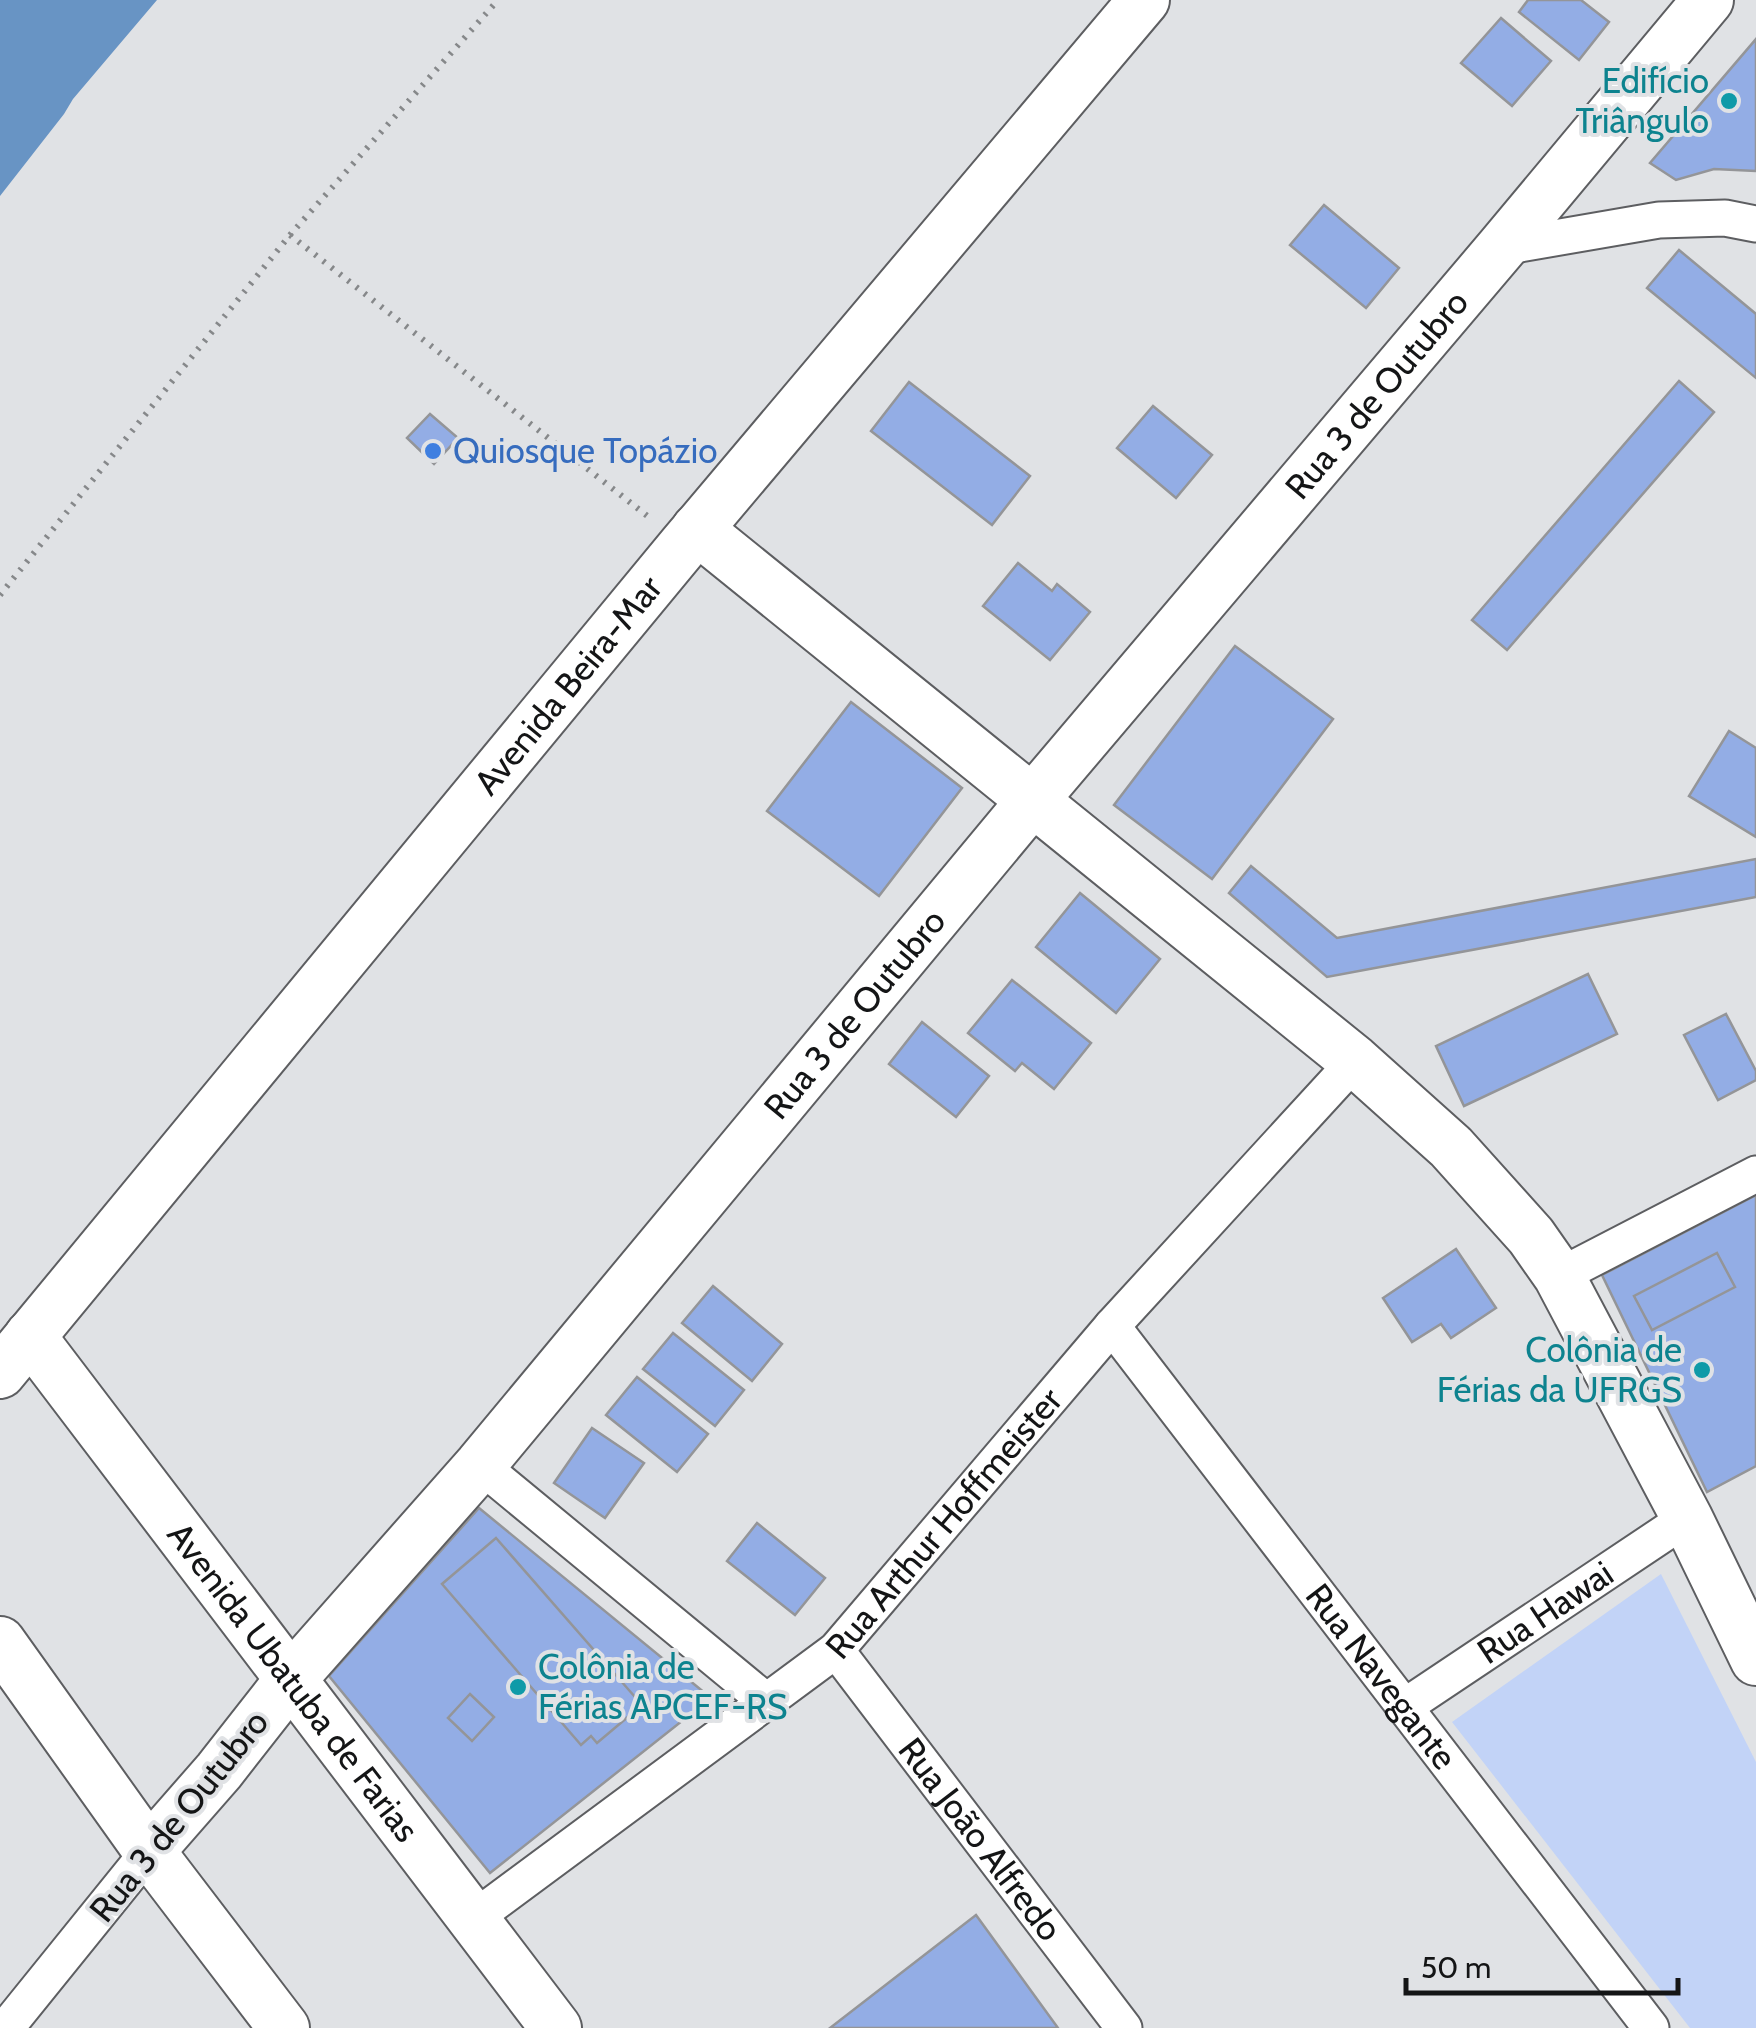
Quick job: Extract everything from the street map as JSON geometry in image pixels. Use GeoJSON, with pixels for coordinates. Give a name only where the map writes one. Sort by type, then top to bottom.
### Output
{"type":"FeatureCollection","features":[{"type":"Feature","properties":{"kind":"street","name":"Avenida Beira-Mar"},"geometry":{"type":"LineString","coordinates":[[15,1355],[690,537],[1144,0]]}},
{"type":"Feature","properties":{"kind":"street","name":"Rua 3 de Outubro"},"geometry":{"type":"LineString","coordinates":[[6,2028],[291,1680],[480,1466],[1032,801],[1708,0]]}},
{"type":"Feature","properties":{"kind":"street"},"geometry":{"type":"LineString","coordinates":[[1502,248],[1659,220],[1725,218],[1756,224]]}},
{"type":"Feature","properties":{"kind":"street"},"geometry":{"type":"LineString","coordinates":[[690,537],[1032,801],[1354,1061],[1450,1148],[1531,1236],[1559,1276],[1687,1518],[1756,1660]]}},
{"type":"Feature","properties":{"kind":"street","name":"Rua Arthur Hoffmeister"},"geometry":{"type":"LineString","coordinates":[[473,1919],[836,1650],[1112,1326],[1354,1061]]}},
{"type":"Feature","properties":{"kind":"street"},"geometry":{"type":"LineString","coordinates":[[1559,1276],[1756,1174]]}},
{"type":"Feature","properties":{"kind":"street","name":"Rua Navegante"},"geometry":{"type":"LineString","coordinates":[[1112,1326],[1651,2028]]}},
{"type":"Feature","properties":{"kind":"street","name":"Avenida Ubatuba de Farias"},"geometry":{"type":"LineString","coordinates":[[15,1355],[291,1680],[556,2028]]}},
{"type":"Feature","properties":{"kind":"street"},"geometry":{"type":"LineString","coordinates":[[480,1466],[766,1701]]}},
{"type":"Feature","properties":{"kind":"street","name":"Rua Hawai"},"geometry":{"type":"LineString","coordinates":[[1404,1707],[1687,1518]]}},
{"type":"Feature","properties":{"kind":"street"},"geometry":{"type":"LineString","coordinates":[[0,1642],[150,1851],[284,2028]]}},
{"type":"Feature","properties":{"kind":"street","name":"Rua João Alfredo"},"geometry":{"type":"LineString","coordinates":[[836,1650],[1124,2028]]}},
{"type":"Feature","properties":{"kind":"path"},"geometry":{"type":"LineString","coordinates":[[0,595],[290,235],[498,0]]}},
{"type":"Feature","properties":{"kind":"path"},"geometry":{"type":"LineString","coordinates":[[290,235],[690,537]]}},
{"type":"Feature","properties":{"kind":"shaded area"},"geometry":{"type":"Polygon","coordinates":[[[0,0],[157,0],[73,99],[0,196],[0,0]]]}},
{"type":"Feature","properties":{"kind":"shaded area"},"geometry":{"type":"Polygon","coordinates":[[[1661,1574],[1756,1762],[1756,2028],[1690,2028],[1452,1722],[1661,1574]]]}},
{"type":"Feature","properties":{"kind":"building"},"geometry":{"type":"Polygon","coordinates":[[[1528,0],[1581,0],[1609,22],[1579,60],[1519,12],[1528,0]]]}},
{"type":"Feature","properties":{"kind":"building"},"geometry":{"type":"Polygon","coordinates":[[[1501,18],[1551,61],[1512,106],[1461,63],[1501,18]]]}},
{"type":"Feature","properties":{"kind":"building","name":"Edifício Triângulo"},"geometry":{"type":"Polygon","coordinates":[[[1756,39],[1756,171],[1714,169],[1676,180],[1650,163],[1756,39]]]}},
{"type":"Feature","properties":{"kind":"building"},"geometry":{"type":"Polygon","coordinates":[[[1324,205],[1399,268],[1366,308],[1290,245],[1324,205]]]}},
{"type":"Feature","properties":{"kind":"building"},"geometry":{"type":"Polygon","coordinates":[[[1679,250],[1756,314],[1756,378],[1647,288],[1679,250]]]}},
{"type":"Feature","properties":{"kind":"building"},"geometry":{"type":"Polygon","coordinates":[[[1679,381],[1714,412],[1507,650],[1472,620],[1679,381]]]}},
{"type":"Feature","properties":{"kind":"building"},"geometry":{"type":"Polygon","coordinates":[[[909,382],[1030,476],[992,525],[871,431],[909,382]]]}},
{"type":"Feature","properties":{"kind":"building"},"geometry":{"type":"Polygon","coordinates":[[[1153,406],[1212,455],[1176,498],[1117,448],[1153,406]]]}},
{"type":"Feature","properties":{"kind":"building","name":"Quiosque Topázio"},"geometry":{"type":"Polygon","coordinates":[[[430,414],[458,438],[434,464],[407,438],[430,414]]]}},
{"type":"Feature","properties":{"kind":"building"},"geometry":{"type":"Polygon","coordinates":[[[1018,563],[1052,591],[1057,584],[1090,612],[1050,660],[983,606],[1018,563]]]}},
{"type":"Feature","properties":{"kind":"building"},"geometry":{"type":"Polygon","coordinates":[[[1235,646],[1333,719],[1212,879],[1114,805],[1235,646]]]}},
{"type":"Feature","properties":{"kind":"building"},"geometry":{"type":"Polygon","coordinates":[[[851,702],[962,788],[879,896],[767,811],[851,702]]]}},
{"type":"Feature","properties":{"kind":"building"},"geometry":{"type":"Polygon","coordinates":[[[1729,731],[1756,748],[1756,837],[1689,796],[1729,731]]]}},
{"type":"Feature","properties":{"kind":"building"},"geometry":{"type":"Polygon","coordinates":[[[1756,859],[1756,897],[1327,977],[1229,893],[1251,866],[1337,938],[1756,859]]]}},
{"type":"Feature","properties":{"kind":"building"},"geometry":{"type":"Polygon","coordinates":[[[1080,893],[1160,959],[1116,1013],[1036,947],[1080,893]]]}},
{"type":"Feature","properties":{"kind":"building"},"geometry":{"type":"Polygon","coordinates":[[[1588,974],[1617,1034],[1464,1106],[1436,1046],[1588,974]]]}},
{"type":"Feature","properties":{"kind":"building"},"geometry":{"type":"Polygon","coordinates":[[[1012,980],[1091,1043],[1054,1089],[1022,1063],[1015,1071],[968,1033],[1012,980]]]}},
{"type":"Feature","properties":{"kind":"building"},"geometry":{"type":"Polygon","coordinates":[[[1726,1014],[1756,1071],[1756,1080],[1718,1100],[1684,1035],[1726,1014]]]}},
{"type":"Feature","properties":{"kind":"building"},"geometry":{"type":"Polygon","coordinates":[[[922,1022],[989,1076],[956,1117],[889,1064],[922,1022]]]}},
{"type":"Feature","properties":{"kind":"building","name":"Colônia de Férias da UFRGS"},"geometry":{"type":"Polygon","coordinates":[[[1756,1195],[1756,1466],[1707,1492],[1602,1275],[1756,1195]]]}},
{"type":"Feature","properties":{"kind":"building"},"geometry":{"type":"Polygon","coordinates":[[[1456,1249],[1496,1308],[1451,1338],[1441,1324],[1412,1342],[1383,1298],[1456,1249]]]}},
{"type":"Feature","properties":{"kind":"building"},"geometry":{"type":"Polygon","coordinates":[[[1717,1253],[1735,1287],[1652,1330],[1634,1296],[1717,1253]]]}},
{"type":"Feature","properties":{"kind":"building"},"geometry":{"type":"Polygon","coordinates":[[[713,1286],[782,1344],[752,1381],[682,1323],[713,1286]]]}},
{"type":"Feature","properties":{"kind":"building"},"geometry":{"type":"Polygon","coordinates":[[[673,1333],[744,1390],[715,1426],[643,1369],[673,1333]]]}},
{"type":"Feature","properties":{"kind":"building"},"geometry":{"type":"Polygon","coordinates":[[[637,1377],[708,1434],[677,1472],[606,1415],[637,1377]]]}},
{"type":"Feature","properties":{"kind":"building"},"geometry":{"type":"Polygon","coordinates":[[[592,1428],[644,1463],[605,1518],[554,1483],[592,1428]]]}},
{"type":"Feature","properties":{"kind":"building","name":"Colônia de Férias APCEF-RS"},"geometry":{"type":"Polygon","coordinates":[[[479,1508],[711,1698],[490,1873],[329,1676],[479,1508]]]}},
{"type":"Feature","properties":{"kind":"building"},"geometry":{"type":"Polygon","coordinates":[[[757,1523],[825,1578],[795,1615],[727,1561],[757,1523]]]}},
{"type":"Feature","properties":{"kind":"building"},"geometry":{"type":"Polygon","coordinates":[[[496,1538],[642,1705],[597,1743],[591,1736],[581,1745],[442,1584],[496,1538]]]}},
{"type":"Feature","properties":{"kind":"building"},"geometry":{"type":"Polygon","coordinates":[[[470,1694],[494,1717],[472,1741],[448,1718],[470,1694]]]}},
{"type":"Feature","properties":{"kind":"building"},"geometry":{"type":"Polygon","coordinates":[[[976,1915],[1058,2028],[830,2028],[976,1915]]]}},
{"type":"Feature","properties":{"kind":"place","name":"Edifício Triângulo"},"geometry":{"type":"Point","coordinates":[1729,101]}},
{"type":"Feature","properties":{"kind":"place","name":"Quiosque Topázio"},"geometry":{"type":"Point","coordinates":[433,451]}},
{"type":"Feature","properties":{"kind":"place","name":"Colônia de Férias da UFRGS"},"geometry":{"type":"Point","coordinates":[1702,1370]}},
{"type":"Feature","properties":{"kind":"place","name":"Colônia de Férias APCEF-RS"},"geometry":{"type":"Point","coordinates":[518,1687]}}]}
